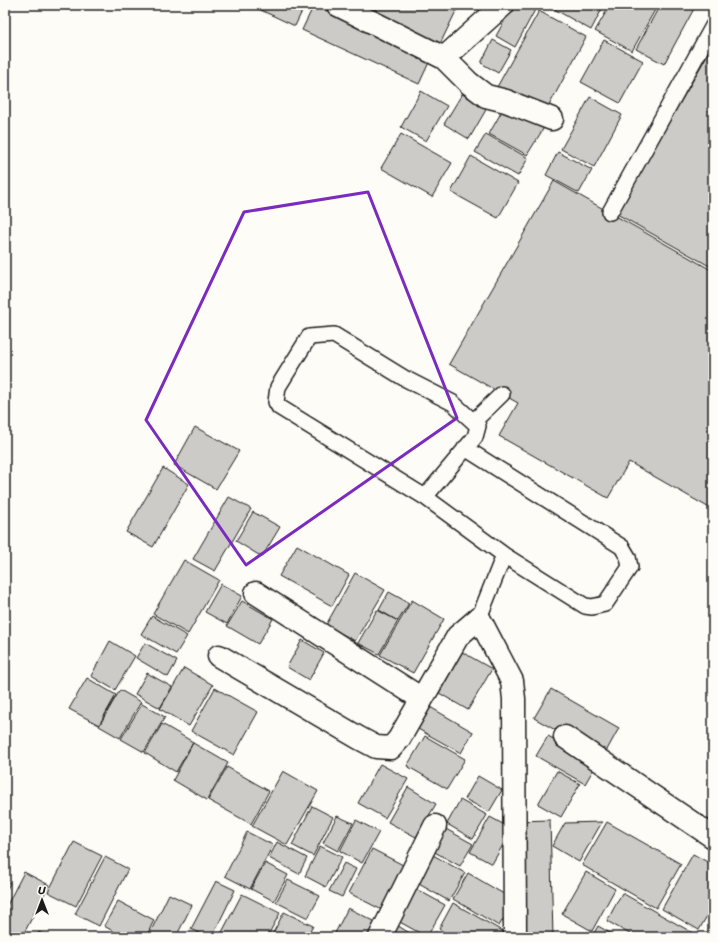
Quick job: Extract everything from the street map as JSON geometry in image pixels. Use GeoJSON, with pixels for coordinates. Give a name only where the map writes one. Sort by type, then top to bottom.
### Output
{"type":"FeatureCollection","features":[{"type":"Feature","properties":{"kind":"street"},"geometry":{"type":"LineString","coordinates":[[338,5],[444,58],[469,83],[486,96],[506,101],[552,119]]}},
{"type":"Feature","properties":{"kind":"street"},"geometry":{"type":"LineString","coordinates":[[444,58],[503,5]]}},
{"type":"Feature","properties":{"kind":"street"},"geometry":{"type":"LineString","coordinates":[[256,593],[422,699]]}},
{"type":"Feature","properties":{"kind":"street"},"geometry":{"type":"LineString","coordinates":[[219,656],[376,747],[390,748],[399,739],[458,636],[479,618],[512,681],[514,699],[515,937]]}},
{"type":"Feature","properties":{"kind":"street"},"geometry":{"type":"LineString","coordinates":[[565,737],[713,837]]}},
{"type":"Feature","properties":{"kind":"street"},"geometry":{"type":"LineString","coordinates":[[380,937],[435,826]]}},
{"type":"Feature","properties":{"kind":"lane"},"geometry":{"type":"LineString","coordinates":[[610,212],[713,26]]}},
{"type":"Feature","properties":{"kind":"lane"},"geometry":{"type":"LineString","coordinates":[[425,497],[465,448],[475,436],[478,431],[478,426],[453,403],[404,378],[334,335],[315,335],[308,339],[278,387],[276,402],[279,407],[425,497],[504,555],[585,606],[592,607],[605,604],[630,567],[628,557],[622,547],[465,448]]}},
{"type":"Feature","properties":{"kind":"lane"},"geometry":{"type":"LineString","coordinates":[[474,421],[502,394]]}},
{"type":"Feature","properties":{"kind":"lane"},"geometry":{"type":"LineString","coordinates":[[479,618],[504,555]]}},
{"type":"Feature","properties":{"kind":"highlighted area"},"geometry":{"type":"Polygon","coordinates":[[[368,192],[457,418],[246,565],[146,420],[244,212],[368,192]]]}},
{"type":"Feature","properties":{"kind":"building"},"geometry":{"type":"Polygon","coordinates":[[[250,5],[305,5],[295,26],[250,5]]]}},
{"type":"Feature","properties":{"kind":"building"},"geometry":{"type":"Polygon","coordinates":[[[314,5],[431,58],[419,84],[302,30],[314,5]]]}},
{"type":"Feature","properties":{"kind":"building"},"geometry":{"type":"Polygon","coordinates":[[[378,5],[459,5],[439,46],[373,15],[378,5]]]}},
{"type":"Feature","properties":{"kind":"building"},"geometry":{"type":"Polygon","coordinates":[[[513,5],[530,5],[536,8],[515,47],[496,36],[513,5]]]}},
{"type":"Feature","properties":{"kind":"building"},"geometry":{"type":"Polygon","coordinates":[[[547,5],[604,5],[591,30],[547,5]]]}},
{"type":"Feature","properties":{"kind":"building"},"geometry":{"type":"Polygon","coordinates":[[[610,5],[650,5],[656,8],[632,51],[595,31],[610,5]]]}},
{"type":"Feature","properties":{"kind":"building"},"geometry":{"type":"Polygon","coordinates":[[[660,5],[696,5],[664,64],[636,49],[660,5]]]}},
{"type":"Feature","properties":{"kind":"building"},"geometry":{"type":"Polygon","coordinates":[[[539,11],[586,37],[545,113],[497,87],[539,11]]]}},
{"type":"Feature","properties":{"kind":"building"},"geometry":{"type":"Polygon","coordinates":[[[493,40],[511,50],[498,73],[481,63],[493,40]]]}},
{"type":"Feature","properties":{"kind":"building"},"geometry":{"type":"Polygon","coordinates":[[[604,40],[643,61],[620,103],[581,82],[604,40]]]}},
{"type":"Feature","properties":{"kind":"building"},"geometry":{"type":"Polygon","coordinates":[[[713,45],[713,268],[617,214],[713,45]]]}},
{"type":"Feature","properties":{"kind":"building"},"geometry":{"type":"Polygon","coordinates":[[[421,91],[447,106],[426,141],[401,127],[421,91]]]}},
{"type":"Feature","properties":{"kind":"building"},"geometry":{"type":"Polygon","coordinates":[[[462,94],[487,108],[469,139],[444,124],[462,94]]]}},
{"type":"Feature","properties":{"kind":"building"},"geometry":{"type":"Polygon","coordinates":[[[590,97],[622,115],[594,167],[561,149],[590,97]]]}},
{"type":"Feature","properties":{"kind":"building"},"geometry":{"type":"Polygon","coordinates":[[[506,104],[545,126],[527,155],[489,134],[506,104]]]}},
{"type":"Feature","properties":{"kind":"building"},"geometry":{"type":"Polygon","coordinates":[[[401,134],[452,163],[432,197],[381,168],[401,134]]]}},
{"type":"Feature","properties":{"kind":"building"},"geometry":{"type":"Polygon","coordinates":[[[486,134],[528,158],[518,176],[475,152],[486,134]]]}},
{"type":"Feature","properties":{"kind":"building"},"geometry":{"type":"Polygon","coordinates":[[[558,152],[592,170],[579,193],[546,175],[558,152]]]}},
{"type":"Feature","properties":{"kind":"building"},"geometry":{"type":"Polygon","coordinates":[[[471,156],[518,183],[498,218],[451,192],[471,156]]]}},
{"type":"Feature","properties":{"kind":"building"},"geometry":{"type":"Polygon","coordinates":[[[554,181],[713,271],[713,510],[629,462],[608,498],[499,436],[518,403],[449,364],[554,181]]]}},
{"type":"Feature","properties":{"kind":"building"},"geometry":{"type":"Polygon","coordinates":[[[195,427],[239,451],[216,489],[174,465],[195,427]]]}},
{"type":"Feature","properties":{"kind":"building"},"geometry":{"type":"Polygon","coordinates":[[[163,468],[189,484],[153,547],[126,532],[163,468]]]}},
{"type":"Feature","properties":{"kind":"building"},"geometry":{"type":"Polygon","coordinates":[[[229,497],[251,509],[215,571],[193,559],[229,497]]]}},
{"type":"Feature","properties":{"kind":"building"},"geometry":{"type":"Polygon","coordinates":[[[253,512],[280,527],[262,557],[236,541],[253,512]]]}},
{"type":"Feature","properties":{"kind":"building"},"geometry":{"type":"Polygon","coordinates":[[[297,545],[349,575],[332,606],[279,576],[297,545]]]}},
{"type":"Feature","properties":{"kind":"building"},"geometry":{"type":"Polygon","coordinates":[[[184,560],[219,580],[188,634],[153,614],[184,560]]]}},
{"type":"Feature","properties":{"kind":"building"},"geometry":{"type":"Polygon","coordinates":[[[355,573],[385,590],[355,641],[326,625],[355,573]]]}},
{"type":"Feature","properties":{"kind":"building"},"geometry":{"type":"Polygon","coordinates":[[[221,584],[242,596],[227,624],[205,612],[221,584]]]}},
{"type":"Feature","properties":{"kind":"building"},"geometry":{"type":"Polygon","coordinates":[[[389,592],[409,603],[398,621],[379,610],[389,592]]]}},
{"type":"Feature","properties":{"kind":"building"},"geometry":{"type":"Polygon","coordinates":[[[412,600],[444,619],[413,673],[380,655],[412,600]]]}},
{"type":"Feature","properties":{"kind":"building"},"geometry":{"type":"Polygon","coordinates":[[[242,601],[273,619],[258,644],[227,626],[242,601]]]}},
{"type":"Feature","properties":{"kind":"building"},"geometry":{"type":"Polygon","coordinates":[[[377,610],[398,621],[379,654],[358,643],[377,610]]]}},
{"type":"Feature","properties":{"kind":"building"},"geometry":{"type":"Polygon","coordinates":[[[152,616],[187,636],[176,654],[141,634],[152,616]]]}},
{"type":"Feature","properties":{"kind":"building"},"geometry":{"type":"Polygon","coordinates":[[[302,640],[324,653],[309,680],[287,667],[302,640]]]}},
{"type":"Feature","properties":{"kind":"building"},"geometry":{"type":"Polygon","coordinates":[[[110,641],[135,656],[115,690],[91,676],[110,641]]]}},
{"type":"Feature","properties":{"kind":"building"},"geometry":{"type":"Polygon","coordinates":[[[145,643],[177,661],[168,677],[136,658],[145,643]]]}},
{"type":"Feature","properties":{"kind":"building"},"geometry":{"type":"Polygon","coordinates":[[[462,652],[492,669],[468,710],[439,693],[462,652]]]}},
{"type":"Feature","properties":{"kind":"building"},"geometry":{"type":"Polygon","coordinates":[[[184,668],[213,685],[189,726],[160,709],[184,668]]]}},
{"type":"Feature","properties":{"kind":"building"},"geometry":{"type":"Polygon","coordinates":[[[147,673],[172,687],[160,708],[135,694],[147,673]]]}},
{"type":"Feature","properties":{"kind":"building"},"geometry":{"type":"Polygon","coordinates":[[[87,678],[116,695],[99,725],[69,709],[87,678]]]}},
{"type":"Feature","properties":{"kind":"building"},"geometry":{"type":"Polygon","coordinates":[[[215,688],[258,712],[234,755],[191,731],[215,688]]]}},
{"type":"Feature","properties":{"kind":"building"},"geometry":{"type":"Polygon","coordinates":[[[551,689],[619,728],[603,757],[534,718],[551,689]]]}},
{"type":"Feature","properties":{"kind":"building"},"geometry":{"type":"Polygon","coordinates":[[[120,690],[141,702],[120,738],[99,726],[120,690]]]}},
{"type":"Feature","properties":{"kind":"building"},"geometry":{"type":"Polygon","coordinates":[[[142,704],[165,717],[144,752],[121,739],[142,704]]]}},
{"type":"Feature","properties":{"kind":"building"},"geometry":{"type":"Polygon","coordinates":[[[430,707],[473,732],[461,753],[418,729],[430,707]]]}},
{"type":"Feature","properties":{"kind":"building"},"geometry":{"type":"Polygon","coordinates":[[[162,724],[193,742],[176,772],[145,753],[162,724]]]}},
{"type":"Feature","properties":{"kind":"building"},"geometry":{"type":"Polygon","coordinates":[[[425,736],[465,759],[447,789],[407,766],[425,736]]]}},
{"type":"Feature","properties":{"kind":"building"},"geometry":{"type":"Polygon","coordinates":[[[548,736],[597,763],[585,784],[536,756],[548,736]]]}},
{"type":"Feature","properties":{"kind":"building"},"geometry":{"type":"Polygon","coordinates":[[[193,743],[228,763],[207,800],[173,780],[193,743]]]}},
{"type":"Feature","properties":{"kind":"building"},"geometry":{"type":"Polygon","coordinates":[[[380,764],[408,779],[385,818],[358,803],[380,764]]]}},
{"type":"Feature","properties":{"kind":"building"},"geometry":{"type":"Polygon","coordinates":[[[227,767],[269,791],[251,824],[208,800],[227,767]]]}},
{"type":"Feature","properties":{"kind":"building"},"geometry":{"type":"Polygon","coordinates":[[[283,771],[318,791],[287,845],[252,826],[283,771]]]}},
{"type":"Feature","properties":{"kind":"building"},"geometry":{"type":"Polygon","coordinates":[[[557,771],[580,784],[561,817],[538,804],[557,771]]]}},
{"type":"Feature","properties":{"kind":"building"},"geometry":{"type":"Polygon","coordinates":[[[478,776],[502,790],[489,812],[465,799],[478,776]]]}},
{"type":"Feature","properties":{"kind":"building"},"geometry":{"type":"Polygon","coordinates":[[[408,787],[436,804],[416,837],[388,822],[408,787]]]}},
{"type":"Feature","properties":{"kind":"building"},"geometry":{"type":"Polygon","coordinates":[[[460,800],[487,815],[473,839],[447,824],[460,800]]]}},
{"type":"Feature","properties":{"kind":"building"},"geometry":{"type":"Polygon","coordinates":[[[312,806],[333,817],[313,856],[292,845],[312,806]]]}},
{"type":"Feature","properties":{"kind":"building"},"geometry":{"type":"Polygon","coordinates":[[[337,816],[353,823],[338,851],[323,843],[337,816]]]}},
{"type":"Feature","properties":{"kind":"building"},"geometry":{"type":"Polygon","coordinates":[[[490,817],[512,829],[492,864],[470,852],[490,817]]]}},
{"type":"Feature","properties":{"kind":"building"},"geometry":{"type":"Polygon","coordinates":[[[356,820],[379,832],[362,863],[340,851],[356,820]]]}},
{"type":"Feature","properties":{"kind":"building"},"geometry":{"type":"Polygon","coordinates":[[[550,820],[553,937],[521,937],[518,821],[550,820]]]}},
{"type":"Feature","properties":{"kind":"building"},"geometry":{"type":"Polygon","coordinates":[[[602,822],[579,862],[552,846],[565,823],[602,822]]]}},
{"type":"Feature","properties":{"kind":"building"},"geometry":{"type":"Polygon","coordinates":[[[607,822],[681,864],[656,908],[582,865],[607,822]]]}},
{"type":"Feature","properties":{"kind":"building"},"geometry":{"type":"Polygon","coordinates":[[[444,828],[473,844],[460,866],[431,850],[444,828]]]}},
{"type":"Feature","properties":{"kind":"building"},"geometry":{"type":"Polygon","coordinates":[[[247,832],[273,845],[250,889],[225,876],[247,832]]]}},
{"type":"Feature","properties":{"kind":"building"},"geometry":{"type":"Polygon","coordinates":[[[74,842],[102,856],[76,906],[48,892],[74,842]]]}},
{"type":"Feature","properties":{"kind":"building"},"geometry":{"type":"Polygon","coordinates":[[[277,842],[307,858],[299,874],[269,858],[277,842]]]}},
{"type":"Feature","properties":{"kind":"building"},"geometry":{"type":"Polygon","coordinates":[[[320,846],[342,857],[326,887],[305,876],[320,846]]]}},
{"type":"Feature","properties":{"kind":"building"},"geometry":{"type":"Polygon","coordinates":[[[372,849],[405,866],[382,910],[349,893],[372,849]]]}},
{"type":"Feature","properties":{"kind":"building"},"geometry":{"type":"Polygon","coordinates":[[[693,854],[713,865],[713,905],[699,930],[662,909],[693,854]]]}},
{"type":"Feature","properties":{"kind":"building"},"geometry":{"type":"Polygon","coordinates":[[[433,855],[465,873],[449,901],[417,883],[433,855]]]}},
{"type":"Feature","properties":{"kind":"building"},"geometry":{"type":"Polygon","coordinates":[[[105,857],[128,869],[99,926],[75,914],[105,857]]]}},
{"type":"Feature","properties":{"kind":"building"},"geometry":{"type":"Polygon","coordinates":[[[265,863],[288,875],[274,901],[251,889],[265,863]]]}},
{"type":"Feature","properties":{"kind":"building"},"geometry":{"type":"Polygon","coordinates":[[[344,863],[356,869],[342,897],[329,891],[344,863]]]}},
{"type":"Feature","properties":{"kind":"building"},"geometry":{"type":"Polygon","coordinates":[[[24,872],[49,885],[22,937],[5,937],[5,909],[24,872]]]}},
{"type":"Feature","properties":{"kind":"building"},"geometry":{"type":"Polygon","coordinates":[[[586,872],[615,889],[592,931],[562,914],[586,872]]]}},
{"type":"Feature","properties":{"kind":"building"},"geometry":{"type":"Polygon","coordinates":[[[468,873],[514,900],[499,926],[453,899],[468,873]]]}},
{"type":"Feature","properties":{"kind":"building"},"geometry":{"type":"Polygon","coordinates":[[[288,880],[320,896],[308,918],[276,902],[288,880]]]}},
{"type":"Feature","properties":{"kind":"building"},"geometry":{"type":"Polygon","coordinates":[[[5,881],[10,883],[5,893],[5,881]]]}},
{"type":"Feature","properties":{"kind":"building"},"geometry":{"type":"Polygon","coordinates":[[[216,881],[235,890],[212,937],[207,937],[191,929],[216,881]]]}},
{"type":"Feature","properties":{"kind":"building"},"geometry":{"type":"Polygon","coordinates":[[[416,889],[445,905],[427,937],[398,921],[416,889]]]}},
{"type":"Feature","properties":{"kind":"building"},"geometry":{"type":"Polygon","coordinates":[[[622,893],[693,933],[690,937],[635,937],[607,921],[622,893]]]}},
{"type":"Feature","properties":{"kind":"building"},"geometry":{"type":"Polygon","coordinates":[[[169,894],[192,905],[176,937],[148,937],[169,894]]]}},
{"type":"Feature","properties":{"kind":"building"},"geometry":{"type":"Polygon","coordinates":[[[242,894],[280,913],[267,937],[220,936],[242,894]]]}},
{"type":"Feature","properties":{"kind":"building"},"geometry":{"type":"Polygon","coordinates":[[[118,901],[154,920],[146,937],[124,937],[104,926],[118,901]]]}},
{"type":"Feature","properties":{"kind":"building"},"geometry":{"type":"Polygon","coordinates":[[[453,903],[511,937],[452,937],[439,929],[453,903]]]}},
{"type":"Feature","properties":{"kind":"building"},"geometry":{"type":"Polygon","coordinates":[[[348,908],[378,923],[371,937],[333,937],[348,908]]]}},
{"type":"Feature","properties":{"kind":"building"},"geometry":{"type":"Polygon","coordinates":[[[284,912],[313,926],[307,937],[271,937],[284,912]]]}},
{"type":"Feature","properties":{"kind":"building"},"geometry":{"type":"Polygon","coordinates":[[[395,924],[416,937],[388,937],[395,924]]]}},
{"type":"Feature","properties":{"kind":"building"},"geometry":{"type":"Polygon","coordinates":[[[598,926],[617,937],[592,937],[598,926]]]}},
{"type":"Feature","properties":{"kind":"building"},"geometry":{"type":"Polygon","coordinates":[[[39,932],[48,937],[36,937],[39,932]]]}},
{"type":"Feature","properties":{"kind":"building"},"geometry":{"type":"Polygon","coordinates":[[[435,932],[444,937],[432,937],[435,932]]]}}]}
